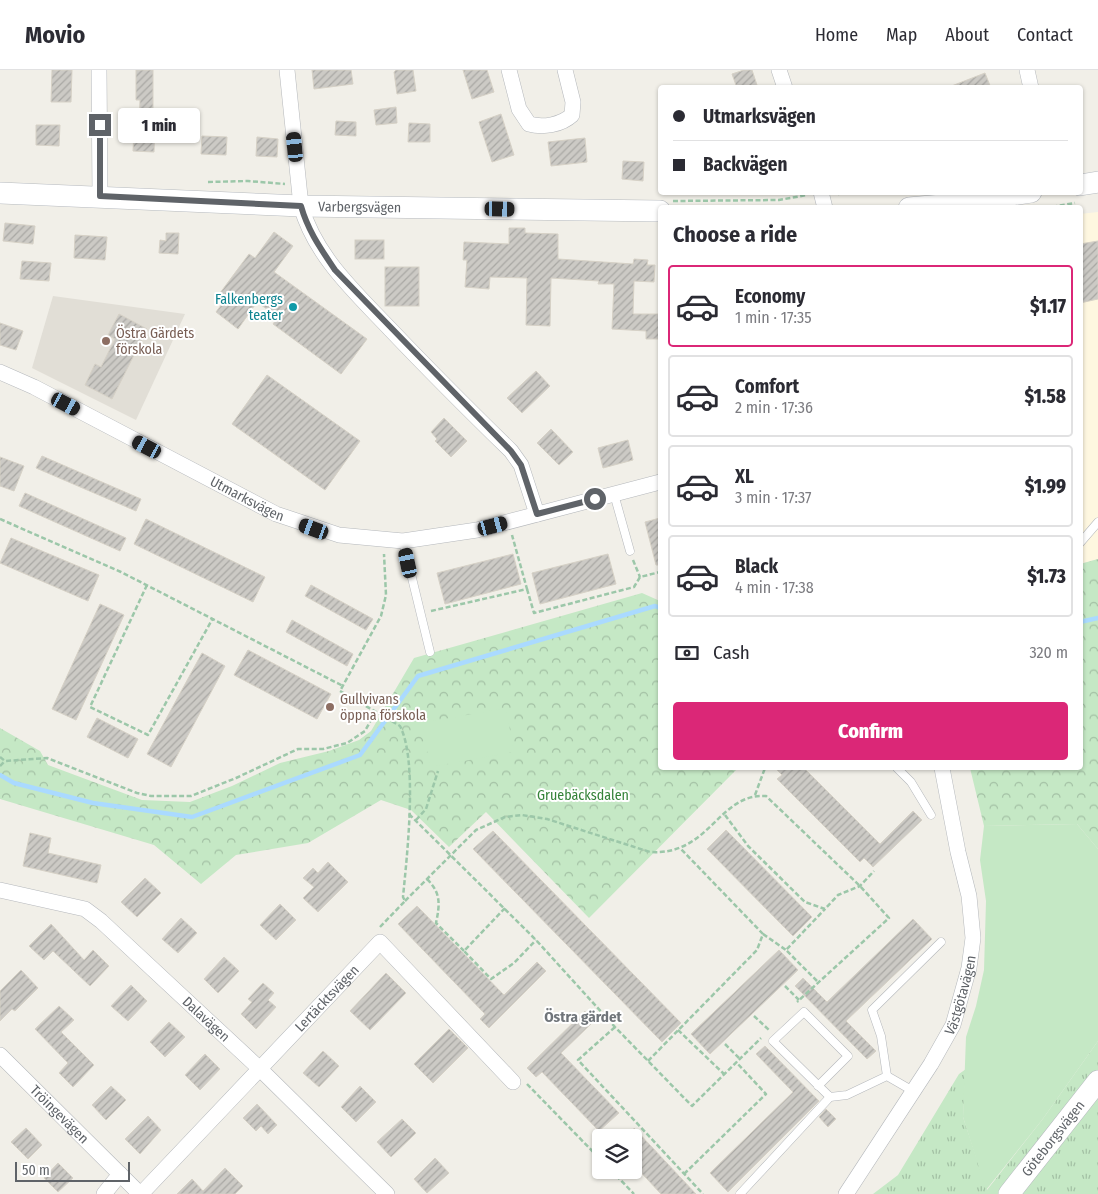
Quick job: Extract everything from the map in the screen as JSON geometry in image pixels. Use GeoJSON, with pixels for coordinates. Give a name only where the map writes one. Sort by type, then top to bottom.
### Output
{"type":"FeatureCollection","features":[{"type":"Feature","properties":{"kind":"main road"},"geometry":{"type":"LineString","coordinates":[[1083,193],[1098,182]]}},
{"type":"Feature","properties":{"kind":"main road","name":"Varbergsvägen"},"geometry":{"type":"LineString","coordinates":[[0,193],[301,206],[658,211]]}},
{"type":"Feature","properties":{"kind":"main road"},"geometry":{"type":"LineString","coordinates":[[942,205],[1011,195]]}},
{"type":"Feature","properties":{"kind":"main road","name":"Göteborgsvägen"},"geometry":{"type":"LineString","coordinates":[[1008,1194],[1098,1081]]}},
{"type":"Feature","properties":{"kind":"street"},"geometry":{"type":"LineString","coordinates":[[99,70],[100,196]]}},
{"type":"Feature","properties":{"kind":"street"},"geometry":{"type":"LineString","coordinates":[[287,70],[301,206],[306,224],[315,241],[335,270],[511,451],[524,473],[537,514]]}},
{"type":"Feature","properties":{"kind":"street"},"geometry":{"type":"LineString","coordinates":[[509,70],[520,109],[529,124],[536,126],[566,120],[572,115],[573,102],[565,70]]}},
{"type":"Feature","properties":{"kind":"street"},"geometry":{"type":"LineString","coordinates":[[779,70],[784,85]]}},
{"type":"Feature","properties":{"kind":"street"},"geometry":{"type":"LineString","coordinates":[[1027,70],[1030,85]]}},
{"type":"Feature","properties":{"kind":"street","name":"Utmarksvägen"},"geometry":{"type":"LineString","coordinates":[[0,372],[34,387],[276,514],[340,535],[384,541],[403,541],[477,530],[658,483]]}},
{"type":"Feature","properties":{"kind":"street","name":"Västgötavägen"},"geometry":{"type":"LineString","coordinates":[[846,1194],[914,1091],[954,1025],[969,968],[973,938],[969,896],[958,852],[942,770]]}},
{"type":"Feature","properties":{"kind":"street","name":"Dalavägen"},"geometry":{"type":"LineString","coordinates":[[0,890],[85,909],[101,921],[260,1069],[386,1194]]}},
{"type":"Feature","properties":{"kind":"street"},"geometry":{"type":"LineString","coordinates":[[380,942],[513,1082]]}},
{"type":"Feature","properties":{"kind":"street","name":"Lertäcktsvägen"},"geometry":{"type":"LineString","coordinates":[[141,1194],[380,942]]}},
{"type":"Feature","properties":{"kind":"street","name":"Tröingevägen"},"geometry":{"type":"LineString","coordinates":[[0,1055],[141,1194]]}},
{"type":"Feature","properties":{"kind":"street"},"geometry":{"type":"LineString","coordinates":[[104,1194],[120,1174]]}},
{"type":"Feature","properties":{"kind":"lane"},"geometry":{"type":"LineString","coordinates":[[614,494],[630,551]]}},
{"type":"Feature","properties":{"kind":"lane"},"geometry":{"type":"LineString","coordinates":[[1083,540],[1098,522]]}},
{"type":"Feature","properties":{"kind":"lane"},"geometry":{"type":"LineString","coordinates":[[403,541],[430,652]]}},
{"type":"Feature","properties":{"kind":"lane"},"geometry":{"type":"LineString","coordinates":[[899,770],[911,782],[931,815]]}},
{"type":"Feature","properties":{"kind":"lane"},"geometry":{"type":"LineString","coordinates":[[887,1076],[881,1036],[872,1010],[941,942]]}},
{"type":"Feature","properties":{"kind":"lane"},"geometry":{"type":"LineString","coordinates":[[818,1086],[848,1056],[804,1012],[773,1041],[818,1086],[830,1097]]}},
{"type":"Feature","properties":{"kind":"lane"},"geometry":{"type":"LineString","coordinates":[[887,1076],[914,1091]]}},
{"type":"Feature","properties":{"kind":"lane"},"geometry":{"type":"LineString","coordinates":[[740,1194],[830,1097],[847,1095],[887,1076]]}},
{"type":"Feature","properties":{"kind":"path"},"geometry":{"type":"LineString","coordinates":[[1053,205],[1078,195]]}},
{"type":"Feature","properties":{"kind":"path"},"geometry":{"type":"LineString","coordinates":[[0,519],[147,584],[343,686]]}},
{"type":"Feature","properties":{"kind":"path"},"geometry":{"type":"LineString","coordinates":[[509,522],[534,613],[634,587],[640,577],[658,572]]}},
{"type":"Feature","properties":{"kind":"path"},"geometry":{"type":"LineString","coordinates":[[384,541],[384,605],[381,616],[340,691],[400,726],[407,748],[409,814],[403,897],[405,901]]}},
{"type":"Feature","properties":{"kind":"path"},"geometry":{"type":"LineString","coordinates":[[630,551],[640,577]]}},
{"type":"Feature","properties":{"kind":"path"},"geometry":{"type":"LineString","coordinates":[[147,584],[90,707],[148,735],[213,618]]}},
{"type":"Feature","properties":{"kind":"path"},"geometry":{"type":"LineString","coordinates":[[420,614],[527,589]]}},
{"type":"Feature","properties":{"kind":"path"},"geometry":{"type":"LineString","coordinates":[[0,766],[5,761],[47,758],[137,793],[150,796],[191,796],[243,775],[298,749],[323,749],[346,743],[365,731],[376,711]]}},
{"type":"Feature","properties":{"kind":"path"},"geometry":{"type":"LineString","coordinates":[[0,757],[5,761]]}},
{"type":"Feature","properties":{"kind":"path"},"geometry":{"type":"LineString","coordinates":[[755,795],[764,770]]}},
{"type":"Feature","properties":{"kind":"path"},"geometry":{"type":"LineString","coordinates":[[416,820],[426,810],[438,771]]}},
{"type":"Feature","properties":{"kind":"path"},"geometry":{"type":"LineString","coordinates":[[380,942],[379,928],[483,825],[514,815],[531,816],[563,823],[650,852],[662,853],[681,849],[692,843],[742,799],[755,795],[766,796],[860,886],[889,918],[793,1006]]}},
{"type":"Feature","properties":{"kind":"path"},"geometry":{"type":"LineString","coordinates":[[409,814],[505,908],[615,1027],[692,1106],[775,1024]]}},
{"type":"Feature","properties":{"kind":"path"},"geometry":{"type":"LineString","coordinates":[[724,814],[748,846],[805,902],[826,909]]}},
{"type":"Feature","properties":{"kind":"path"},"geometry":{"type":"LineString","coordinates":[[681,849],[763,934],[786,950],[818,982]]}},
{"type":"Feature","properties":{"kind":"path"},"geometry":{"type":"LineString","coordinates":[[786,950],[838,895],[860,886],[874,871]]}},
{"type":"Feature","properties":{"kind":"path"},"geometry":{"type":"LineString","coordinates":[[427,879],[436,888],[440,903],[436,922],[491,979],[514,963],[536,940]]}},
{"type":"Feature","properties":{"kind":"path"},"geometry":{"type":"LineString","coordinates":[[464,951],[505,908]]}},
{"type":"Feature","properties":{"kind":"path"},"geometry":{"type":"LineString","coordinates":[[648,1061],[757,950],[763,934]]}},
{"type":"Feature","properties":{"kind":"path"},"geometry":{"type":"LineString","coordinates":[[785,986],[799,1000]]}},
{"type":"Feature","properties":{"kind":"path"},"geometry":{"type":"LineString","coordinates":[[754,1016],[769,1030]]}},
{"type":"Feature","properties":{"kind":"path"},"geometry":{"type":"LineString","coordinates":[[615,1027],[578,1060],[703,1194]]}},
{"type":"Feature","properties":{"kind":"path"},"geometry":{"type":"LineString","coordinates":[[678,1030],[724,1074]]}},
{"type":"Feature","properties":{"kind":"path"},"geometry":{"type":"LineString","coordinates":[[725,1044],[740,1058]]}},
{"type":"Feature","properties":{"kind":"path"},"geometry":{"type":"LineString","coordinates":[[684,1174],[766,1094],[736,1062]]}},
{"type":"Feature","properties":{"kind":"path"},"geometry":{"type":"LineString","coordinates":[[513,1082],[526,1082],[592,1151]]}},
{"type":"Feature","properties":{"kind":"path"},"geometry":{"type":"LineString","coordinates":[[620,1179],[634,1194]]}},
{"type":"Feature","properties":{"kind":"shaded area"},"geometry":{"type":"Polygon","coordinates":[[[1098,212],[1098,559],[1083,563],[1083,214],[1098,212]]]}},
{"type":"Feature","properties":{"kind":"shaded area","name":"Östra Gärdets förskola"},"geometry":{"type":"Polygon","coordinates":[[[53,296],[185,314],[136,420],[32,368],[53,296]]]}},
{"type":"Feature","properties":{"kind":"green space"},"geometry":{"type":"Polygon","coordinates":[[[1098,559],[1098,849],[1077,824],[984,826],[970,770],[1083,770],[1083,563],[1098,559]]]}},
{"type":"Feature","properties":{"kind":"green space","name":"Gruebäcksdalen"},"geometry":{"type":"Polygon","coordinates":[[[642,593],[658,600],[658,770],[736,770],[589,918],[486,812],[449,847],[411,810],[381,800],[308,843],[236,855],[201,884],[154,845],[0,799],[0,728],[40,751],[48,765],[142,800],[190,802],[232,786],[280,763],[329,751],[359,740],[371,731],[414,658],[642,593]]]}},
{"type":"Feature","properties":{"kind":"green space"},"geometry":{"type":"Polygon","coordinates":[[[506,708],[514,752],[430,767],[422,723],[506,708]]]}},
{"type":"Feature","properties":{"kind":"green space"},"geometry":{"type":"Polygon","coordinates":[[[1077,824],[1098,849],[1098,1041],[1042,1120],[986,1190],[963,1117],[966,1037],[976,1006],[984,970],[986,901],[980,860],[984,826],[1077,824]]]}},
{"type":"Feature","properties":{"kind":"green space"},"geometry":{"type":"Polygon","coordinates":[[[1098,1041],[1098,1194],[873,1194],[898,1175],[959,1074],[966,1069],[963,1117],[987,1190],[1042,1120],[1098,1041]]]}},
{"type":"Feature","properties":{"kind":"building"},"geometry":{"type":"Polygon","coordinates":[[[52,70],[72,70],[71,102],[51,102],[52,70]]]}},
{"type":"Feature","properties":{"kind":"building"},"geometry":{"type":"Polygon","coordinates":[[[136,70],[153,70],[153,109],[178,109],[178,122],[155,122],[154,152],[133,151],[134,130],[139,130],[140,100],[136,100],[136,70]]]}},
{"type":"Feature","properties":{"kind":"building"},"geometry":{"type":"Polygon","coordinates":[[[312,70],[351,70],[353,84],[314,89],[312,70]]]}},
{"type":"Feature","properties":{"kind":"building"},"geometry":{"type":"Polygon","coordinates":[[[396,70],[413,70],[416,91],[397,94],[394,72],[396,70]]]}},
{"type":"Feature","properties":{"kind":"building"},"geometry":{"type":"Polygon","coordinates":[[[463,70],[487,70],[494,92],[472,99],[463,70]]]}},
{"type":"Feature","properties":{"kind":"building"},"geometry":{"type":"Polygon","coordinates":[[[744,70],[752,70],[757,85],[736,85],[732,74],[744,70]]]}},
{"type":"Feature","properties":{"kind":"building"},"geometry":{"type":"Polygon","coordinates":[[[985,73],[990,85],[954,85],[985,73]]]}},
{"type":"Feature","properties":{"kind":"building"},"geometry":{"type":"Polygon","coordinates":[[[396,107],[397,123],[376,125],[374,110],[396,107]]]}},
{"type":"Feature","properties":{"kind":"building"},"geometry":{"type":"Polygon","coordinates":[[[501,114],[514,155],[492,162],[479,122],[501,114]]]}},
{"type":"Feature","properties":{"kind":"building"},"geometry":{"type":"Polygon","coordinates":[[[336,121],[356,122],[356,136],[335,135],[336,121]]]}},
{"type":"Feature","properties":{"kind":"building"},"geometry":{"type":"Polygon","coordinates":[[[409,123],[430,124],[430,142],[408,142],[409,123]]]}},
{"type":"Feature","properties":{"kind":"building"},"geometry":{"type":"Polygon","coordinates":[[[36,125],[60,125],[59,146],[36,145],[36,125]]]}},
{"type":"Feature","properties":{"kind":"building"},"geometry":{"type":"Polygon","coordinates":[[[202,136],[227,137],[226,155],[201,154],[202,136]]]}},
{"type":"Feature","properties":{"kind":"building"},"geometry":{"type":"Polygon","coordinates":[[[257,137],[278,139],[277,157],[256,156],[257,137]]]}},
{"type":"Feature","properties":{"kind":"building"},"geometry":{"type":"Polygon","coordinates":[[[585,138],[587,162],[551,166],[548,142],[585,138]]]}},
{"type":"Feature","properties":{"kind":"building"},"geometry":{"type":"Polygon","coordinates":[[[623,161],[644,162],[643,181],[622,179],[623,161]]]}},
{"type":"Feature","properties":{"kind":"building"},"geometry":{"type":"Polygon","coordinates":[[[5,223],[35,226],[33,244],[3,241],[5,223]]]}},
{"type":"Feature","properties":{"kind":"building"},"geometry":{"type":"Polygon","coordinates":[[[509,228],[525,228],[525,233],[558,234],[558,259],[633,264],[634,259],[648,260],[647,265],[655,265],[654,282],[634,281],[633,314],[658,314],[658,339],[646,339],[646,331],[612,329],[614,284],[598,284],[599,281],[551,278],[550,326],[526,325],[527,278],[490,277],[489,289],[465,287],[467,260],[463,260],[464,242],[509,244],[509,228]]]}},
{"type":"Feature","properties":{"kind":"building","name":"Falkenbergs teater"},"geometry":{"type":"Polygon","coordinates":[[[274,232],[293,246],[274,272],[367,339],[341,374],[273,324],[278,317],[257,302],[238,329],[216,312],[227,297],[220,293],[249,254],[255,258],[274,232]]]}},
{"type":"Feature","properties":{"kind":"building"},"geometry":{"type":"Polygon","coordinates":[[[166,233],[179,233],[178,254],[159,253],[160,240],[166,241],[166,233]]]}},
{"type":"Feature","properties":{"kind":"building"},"geometry":{"type":"Polygon","coordinates":[[[75,235],[107,237],[105,260],[74,258],[75,235]]]}},
{"type":"Feature","properties":{"kind":"building"},"geometry":{"type":"Polygon","coordinates":[[[355,240],[384,240],[384,259],[355,259],[355,240]]]}},
{"type":"Feature","properties":{"kind":"building"},"geometry":{"type":"Polygon","coordinates":[[[1098,241],[1098,299],[1083,302],[1083,244],[1098,241]]]}},
{"type":"Feature","properties":{"kind":"building"},"geometry":{"type":"Polygon","coordinates":[[[22,261],[51,263],[49,281],[20,279],[22,261]]]}},
{"type":"Feature","properties":{"kind":"building"},"geometry":{"type":"Polygon","coordinates":[[[385,267],[419,267],[419,306],[385,306],[385,267]]]}},
{"type":"Feature","properties":{"kind":"building"},"geometry":{"type":"Polygon","coordinates":[[[119,314],[147,329],[112,399],[85,385],[95,364],[101,367],[115,339],[108,335],[119,314]]]}},
{"type":"Feature","properties":{"kind":"building"},"geometry":{"type":"Polygon","coordinates":[[[0,323],[23,331],[16,350],[0,345],[0,323]]]}},
{"type":"Feature","properties":{"kind":"building"},"geometry":{"type":"Polygon","coordinates":[[[536,371],[550,386],[522,413],[507,398],[536,371]]]}},
{"type":"Feature","properties":{"kind":"building"},"geometry":{"type":"Polygon","coordinates":[[[267,375],[360,441],[325,490],[232,424],[267,375]]]}},
{"type":"Feature","properties":{"kind":"building"},"geometry":{"type":"Polygon","coordinates":[[[444,418],[467,441],[451,457],[435,441],[437,439],[431,432],[444,418]]]}},
{"type":"Feature","properties":{"kind":"building"},"geometry":{"type":"Polygon","coordinates":[[[551,429],[573,452],[559,465],[537,443],[551,429]]]}},
{"type":"Feature","properties":{"kind":"building"},"geometry":{"type":"Polygon","coordinates":[[[628,440],[633,460],[603,468],[598,448],[628,440]]]}},
{"type":"Feature","properties":{"kind":"building"},"geometry":{"type":"Polygon","coordinates":[[[42,456],[141,499],[136,511],[36,468],[42,456]]]}},
{"type":"Feature","properties":{"kind":"building"},"geometry":{"type":"Polygon","coordinates":[[[0,457],[24,466],[14,491],[0,486],[0,457]]]}},
{"type":"Feature","properties":{"kind":"building"},"geometry":{"type":"Polygon","coordinates":[[[25,493],[126,538],[120,551],[19,506],[25,493]]]}},
{"type":"Feature","properties":{"kind":"building"},"geometry":{"type":"Polygon","coordinates":[[[146,519],[265,577],[253,602],[134,544],[146,519]]]}},
{"type":"Feature","properties":{"kind":"building"},"geometry":{"type":"Polygon","coordinates":[[[658,519],[658,565],[656,565],[645,522],[658,519]]]}},
{"type":"Feature","properties":{"kind":"building"},"geometry":{"type":"Polygon","coordinates":[[[11,538],[99,575],[88,601],[0,563],[11,538]]]}},
{"type":"Feature","properties":{"kind":"building"},"geometry":{"type":"Polygon","coordinates":[[[513,554],[521,584],[445,604],[437,573],[513,554]]]}},
{"type":"Feature","properties":{"kind":"building"},"geometry":{"type":"Polygon","coordinates":[[[608,554],[616,584],[540,604],[532,573],[608,554]]]}},
{"type":"Feature","properties":{"kind":"building"},"geometry":{"type":"Polygon","coordinates":[[[311,585],[373,619],[366,630],[305,596],[311,585]]]}},
{"type":"Feature","properties":{"kind":"building"},"geometry":{"type":"Polygon","coordinates":[[[100,604],[124,615],[76,720],[52,709],[100,604]]]}},
{"type":"Feature","properties":{"kind":"building"},"geometry":{"type":"Polygon","coordinates":[[[292,620],[353,654],[347,666],[286,632],[292,620]]]}},
{"type":"Feature","properties":{"kind":"building"},"geometry":{"type":"Polygon","coordinates":[[[248,650],[331,694],[317,719],[234,675],[248,650]]]}},
{"type":"Feature","properties":{"kind":"building"},"geometry":{"type":"Polygon","coordinates":[[[202,653],[225,666],[171,767],[147,754],[202,653]]]}},
{"type":"Feature","properties":{"kind":"building"},"geometry":{"type":"Polygon","coordinates":[[[97,718],[138,739],[128,758],[87,737],[97,718]]]}},
{"type":"Feature","properties":{"kind":"building"},"geometry":{"type":"Polygon","coordinates":[[[777,770],[806,770],[880,844],[913,811],[922,820],[873,867],[864,858],[860,862],[777,779],[782,775],[777,770]]]}},
{"type":"Feature","properties":{"kind":"building"},"geometry":{"type":"Polygon","coordinates":[[[726,830],[812,917],[793,936],[707,849],[726,830]]]}},
{"type":"Feature","properties":{"kind":"building"},"geometry":{"type":"Polygon","coordinates":[[[493,831],[681,1023],[662,1042],[473,849],[493,831]]]}},
{"type":"Feature","properties":{"kind":"building"},"geometry":{"type":"Polygon","coordinates":[[[30,833],[51,838],[48,853],[101,865],[97,883],[23,866],[30,833]]]}},
{"type":"Feature","properties":{"kind":"building"},"geometry":{"type":"Polygon","coordinates":[[[328,862],[348,882],[318,912],[303,898],[314,887],[303,878],[313,868],[318,873],[328,862]]]}},
{"type":"Feature","properties":{"kind":"building"},"geometry":{"type":"Polygon","coordinates":[[[145,878],[161,893],[137,917],[121,902],[145,878]]]}},
{"type":"Feature","properties":{"kind":"building"},"geometry":{"type":"Polygon","coordinates":[[[280,904],[296,920],[276,940],[260,925],[280,904]]]}},
{"type":"Feature","properties":{"kind":"building"},"geometry":{"type":"Polygon","coordinates":[[[417,906],[504,995],[537,962],[546,971],[489,1028],[480,1019],[485,1014],[398,924],[417,906]]]}},
{"type":"Feature","properties":{"kind":"building"},"geometry":{"type":"Polygon","coordinates":[[[181,918],[197,933],[178,953],[162,939],[181,918]]]}},
{"type":"Feature","properties":{"kind":"building"},"geometry":{"type":"Polygon","coordinates":[[[913,919],[932,939],[846,1021],[876,1051],[867,1059],[795,986],[803,978],[827,1002],[913,919]]]}},
{"type":"Feature","properties":{"kind":"building"},"geometry":{"type":"Polygon","coordinates":[[[51,924],[84,960],[93,950],[109,966],[90,986],[53,951],[44,960],[29,946],[51,924]]]}},
{"type":"Feature","properties":{"kind":"building"},"geometry":{"type":"Polygon","coordinates":[[[779,950],[798,970],[710,1054],[691,1034],[779,950]]]}},
{"type":"Feature","properties":{"kind":"building"},"geometry":{"type":"Polygon","coordinates":[[[224,957],[239,971],[218,993],[204,979],[224,957]]]}},
{"type":"Feature","properties":{"kind":"building"},"geometry":{"type":"Polygon","coordinates":[[[21,970],[38,988],[15,1011],[12,1009],[0,1021],[0,991],[21,970]]]}},
{"type":"Feature","properties":{"kind":"building"},"geometry":{"type":"Polygon","coordinates":[[[386,973],[406,993],[370,1030],[350,1011],[386,973]]]}},
{"type":"Feature","properties":{"kind":"building"},"geometry":{"type":"Polygon","coordinates":[[[263,983],[274,993],[268,1000],[276,1007],[256,1029],[241,1014],[252,1002],[248,999],[263,983]]]}},
{"type":"Feature","properties":{"kind":"building"},"geometry":{"type":"Polygon","coordinates":[[[131,985],[147,1001],[128,1021],[111,1006],[131,985]]]}},
{"type":"Feature","properties":{"kind":"building"},"geometry":{"type":"Polygon","coordinates":[[[59,1006],[74,1020],[61,1032],[94,1065],[73,1087],[59,1073],[68,1063],[35,1029],[59,1006]]]}},
{"type":"Feature","properties":{"kind":"building"},"geometry":{"type":"Polygon","coordinates":[[[585,1011],[594,1021],[561,1053],[619,1113],[601,1129],[597,1129],[542,1072],[536,1077],[527,1068],[585,1011]]]}},
{"type":"Feature","properties":{"kind":"building"},"geometry":{"type":"Polygon","coordinates":[[[169,1022],[185,1037],[165,1057],[150,1042],[169,1022]]]}},
{"type":"Feature","properties":{"kind":"building"},"geometry":{"type":"Polygon","coordinates":[[[449,1029],[468,1048],[433,1083],[414,1064],[449,1029]]]}},
{"type":"Feature","properties":{"kind":"building"},"geometry":{"type":"Polygon","coordinates":[[[765,1046],[819,1101],[728,1192],[710,1173],[793,1092],[756,1054],[765,1046]]]}},
{"type":"Feature","properties":{"kind":"building"},"geometry":{"type":"Polygon","coordinates":[[[323,1051],[339,1066],[319,1087],[303,1073],[323,1051]]]}},
{"type":"Feature","properties":{"kind":"building"},"geometry":{"type":"Polygon","coordinates":[[[205,1054],[220,1069],[200,1090],[185,1075],[205,1054]]]}},
{"type":"Feature","properties":{"kind":"building"},"geometry":{"type":"Polygon","coordinates":[[[111,1086],[126,1100],[106,1120],[92,1105],[111,1086]]]}},
{"type":"Feature","properties":{"kind":"building"},"geometry":{"type":"Polygon","coordinates":[[[360,1086],[376,1102],[356,1122],[341,1107],[360,1086]]]}},
{"type":"Feature","properties":{"kind":"building"},"geometry":{"type":"Polygon","coordinates":[[[257,1104],[277,1125],[268,1134],[261,1126],[256,1131],[243,1118],[257,1104]]]}},
{"type":"Feature","properties":{"kind":"building"},"geometry":{"type":"Polygon","coordinates":[[[826,1109],[836,1119],[828,1127],[819,1117],[826,1109]]]}},
{"type":"Feature","properties":{"kind":"building"},"geometry":{"type":"Polygon","coordinates":[[[148,1116],[161,1130],[140,1154],[125,1139],[148,1116]]]}},
{"type":"Feature","properties":{"kind":"building"},"geometry":{"type":"Polygon","coordinates":[[[402,1119],[416,1133],[391,1157],[377,1142],[402,1119]]]}},
{"type":"Feature","properties":{"kind":"building"},"geometry":{"type":"Polygon","coordinates":[[[26,1128],[42,1145],[28,1159],[11,1142],[26,1128]]]}},
{"type":"Feature","properties":{"kind":"building"},"geometry":{"type":"Polygon","coordinates":[[[642,1137],[696,1194],[661,1194],[642,1174],[642,1137]]]}},
{"type":"Feature","properties":{"kind":"building"},"geometry":{"type":"Polygon","coordinates":[[[435,1158],[449,1173],[427,1193],[414,1179],[435,1158]]]}},
{"type":"Feature","properties":{"kind":"building"},"geometry":{"type":"Polygon","coordinates":[[[58,1163],[73,1178],[58,1192],[44,1178],[58,1163]]]}},
{"type":"Feature","properties":{"kind":"building"},"geometry":{"type":"Polygon","coordinates":[[[225,1168],[243,1186],[235,1194],[177,1194],[192,1179],[203,1191],[225,1168]]]}},
{"type":"Feature","properties":{"kind":"waterway"},"geometry":{"type":"LineString","coordinates":[[0,775],[14,783],[93,803],[192,817],[360,755],[418,676],[655,606],[658,607]]}},
{"type":"Feature","properties":{"kind":"waterway"},"geometry":{"type":"LineString","coordinates":[[1083,621],[1098,618]]}},
{"type":"Feature","properties":{"kind":"place","name":"Falkenbergs teater"},"geometry":{"type":"Point","coordinates":[293,307]}},
{"type":"Feature","properties":{"kind":"place","name":"Östra Gärdets förskola"},"geometry":{"type":"Point","coordinates":[106,341]}},
{"type":"Feature","properties":{"kind":"place","name":"Gullvivans öppna förskola"},"geometry":{"type":"Point","coordinates":[330,707]}},
{"type":"Feature","properties":{"kind":"district","name":"Östra gärdet"},"geometry":{"type":"Point","coordinates":[583,1017]}},
{"type":"Feature","properties":{"kind":"route"},"geometry":{"type":"LineString","coordinates":[[100,125],[100,196],[301,206],[306,224],[315,241],[335,270],[412,352],[511,451],[521,465],[537,514],[595,499]]}}]}
